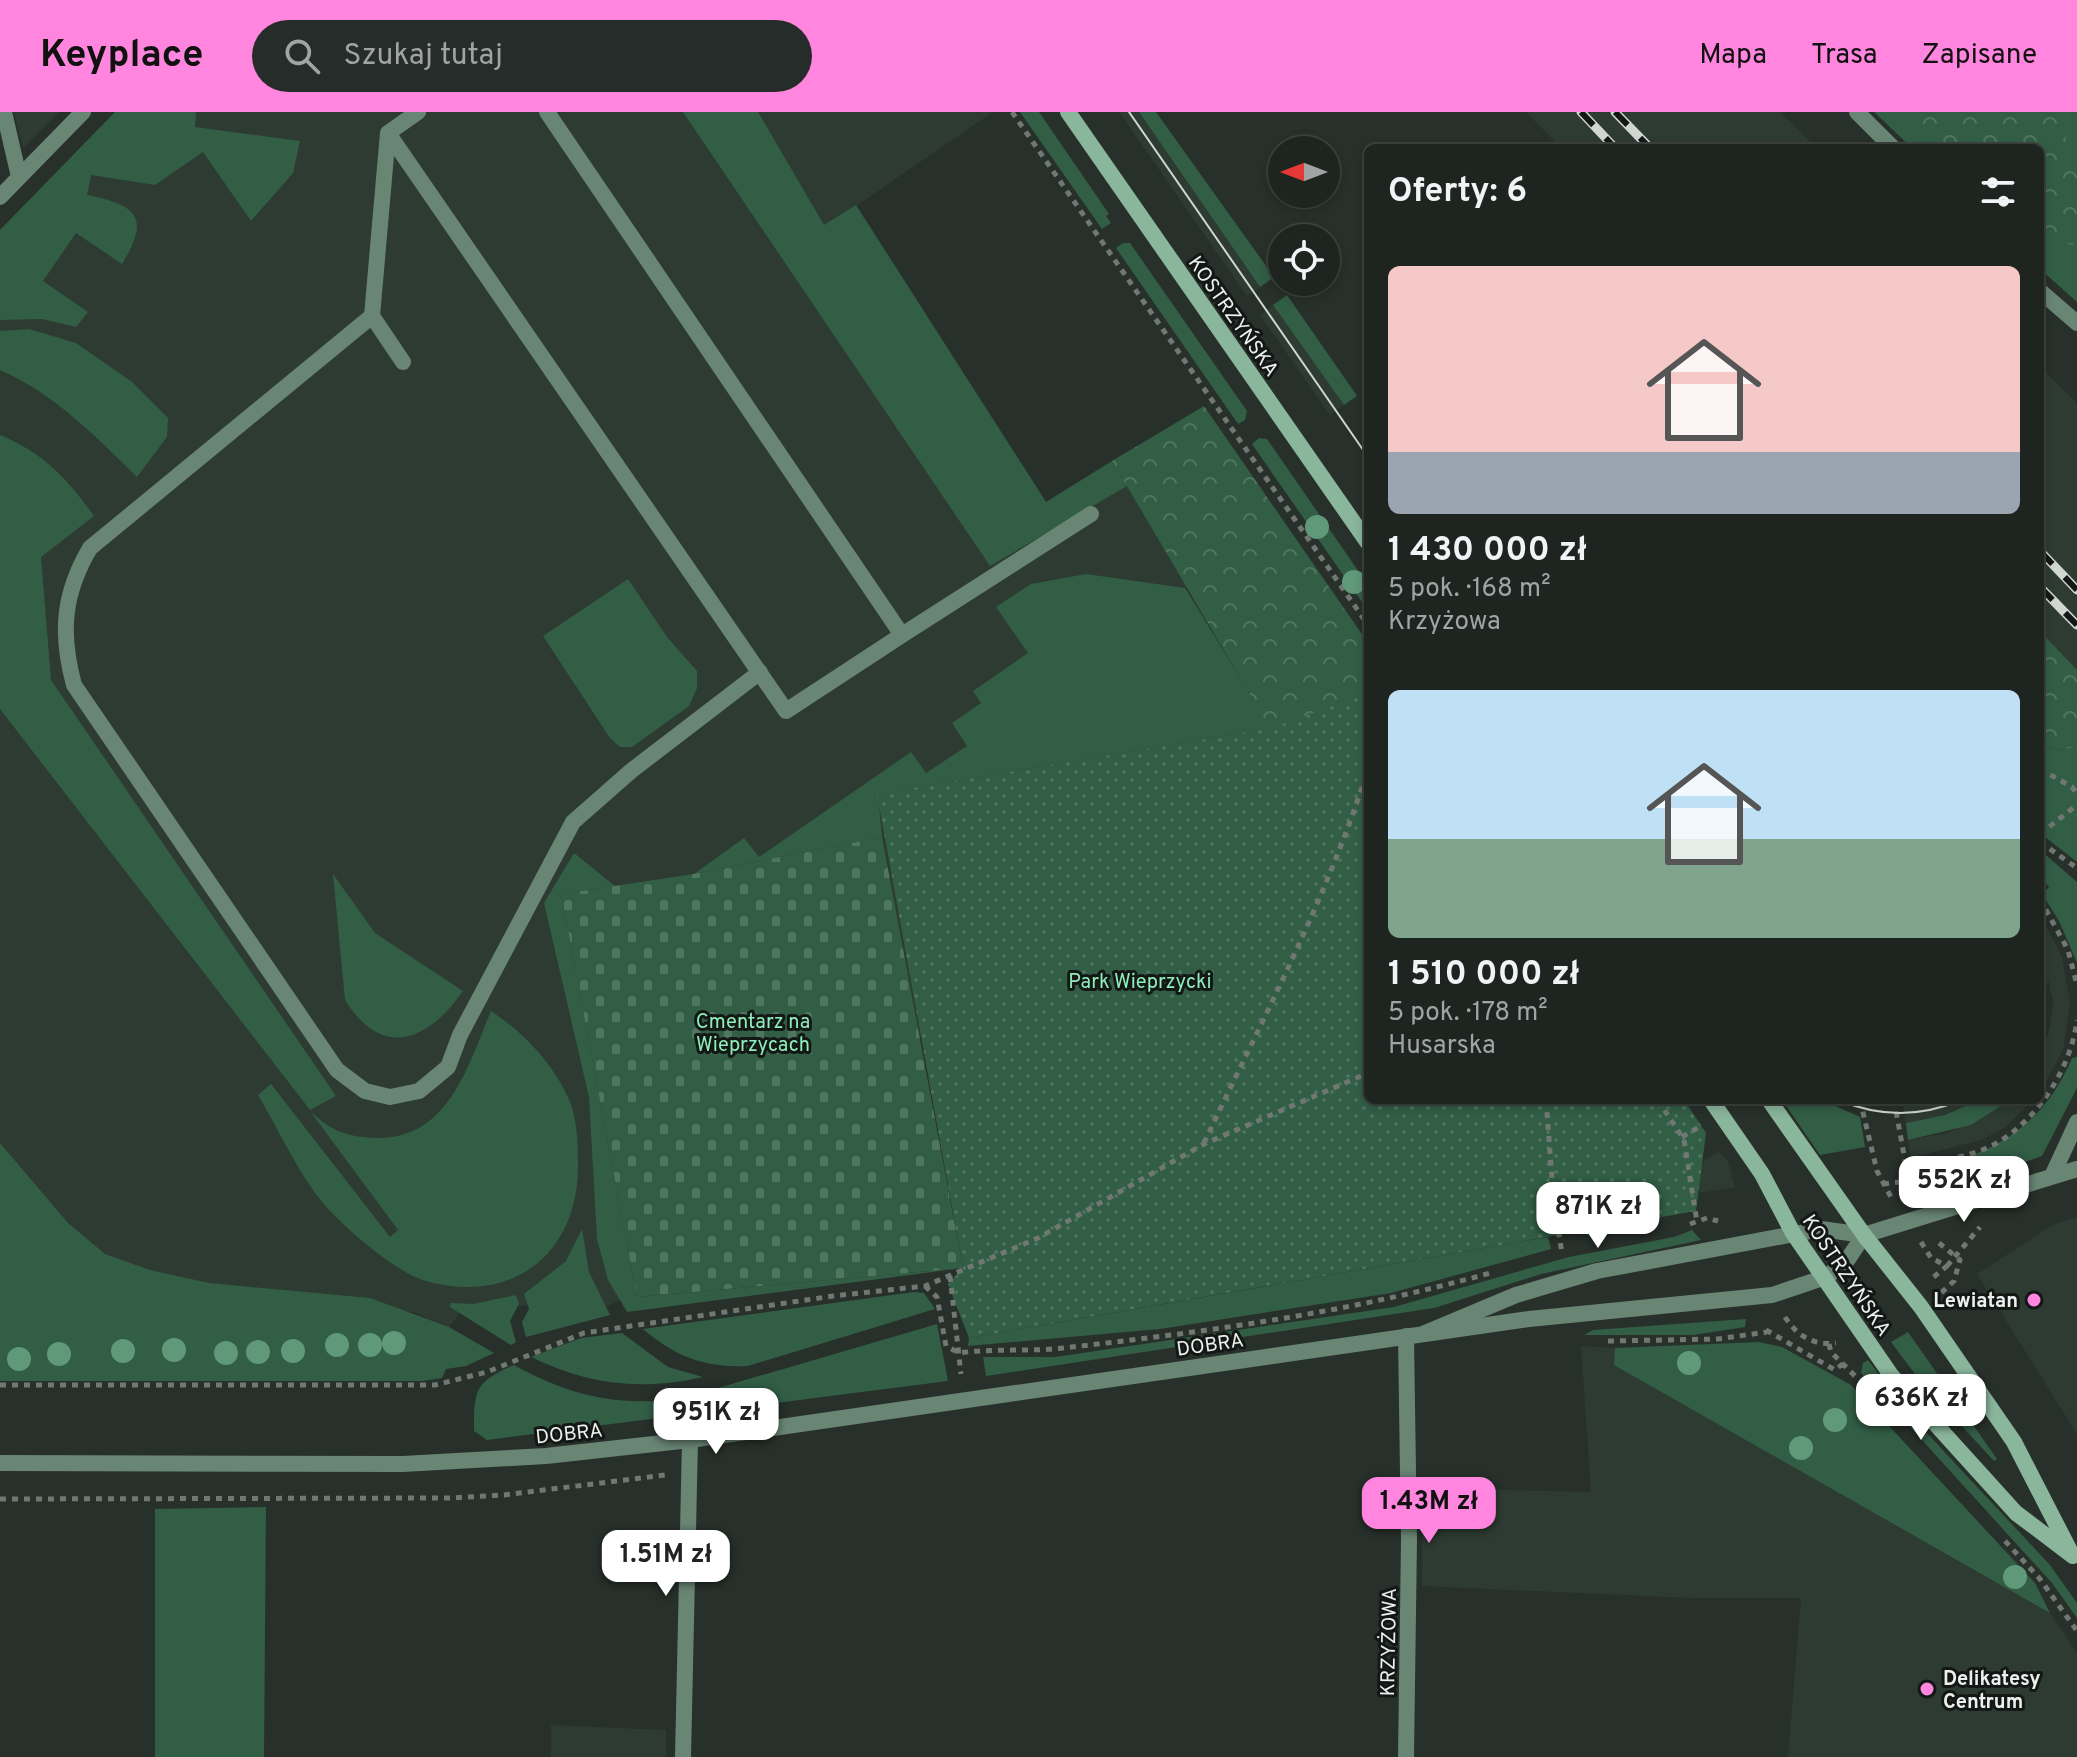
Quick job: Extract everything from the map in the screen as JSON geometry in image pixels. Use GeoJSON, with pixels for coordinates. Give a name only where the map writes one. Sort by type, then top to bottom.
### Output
{"type":"FeatureCollection","features":[{"type":"Feature","properties":{"kind":"main road","name":"KOSTRZYŃSKA"},"geometry":{"type":"LineString","coordinates":[[1068,112],[1364,537]]}},
{"type":"Feature","properties":{"kind":"main road","name":"KOSTRZYŃSKA"},"geometry":{"type":"LineString","coordinates":[[1714,1104],[1762,1174],[1793,1233],[1891,1375],[1947,1441],[2016,1513],[2075,1559]]}},
{"type":"Feature","properties":{"kind":"main road","name":"KOSTRZYŃSKA"},"geometry":{"type":"LineString","coordinates":[[1772,1104],[1864,1235],[1921,1307],[2014,1442],[2075,1559]]}},
{"type":"Feature","properties":{"kind":"street"},"geometry":{"type":"LineString","coordinates":[[4,112],[19,177]]}},
{"type":"Feature","properties":{"kind":"street"},"geometry":{"type":"LineString","coordinates":[[0,197],[83,112]]}},
{"type":"Feature","properties":{"kind":"street"},"geometry":{"type":"LineString","coordinates":[[388,133],[418,112]]}},
{"type":"Feature","properties":{"kind":"street"},"geometry":{"type":"LineString","coordinates":[[547,112],[902,635]]}},
{"type":"Feature","properties":{"kind":"street"},"geometry":{"type":"LineString","coordinates":[[1857,112],[1889,144]]}},
{"type":"Feature","properties":{"kind":"street"},"geometry":{"type":"LineString","coordinates":[[388,133],[372,316],[403,362]]}},
{"type":"Feature","properties":{"kind":"street"},"geometry":{"type":"LineString","coordinates":[[388,133],[786,711],[1091,514]]}},
{"type":"Feature","properties":{"kind":"street"},"geometry":{"type":"LineString","coordinates":[[2044,294],[2077,323]]}},
{"type":"Feature","properties":{"kind":"street"},"geometry":{"type":"LineString","coordinates":[[372,316],[90,548],[76,572],[64,619],[66,654],[74,685],[337,1070],[365,1091],[390,1097],[419,1091],[448,1067],[460,1035],[573,822],[631,771],[760,672]]}},
{"type":"Feature","properties":{"kind":"street"},"geometry":{"type":"LineString","coordinates":[[2052,1176],[2077,1122]]}},
{"type":"Feature","properties":{"kind":"street"},"geometry":{"type":"LineString","coordinates":[[1864,1235],[2077,1169]]}},
{"type":"Feature","properties":{"kind":"street","name":"DOBRA"},"geometry":{"type":"LineString","coordinates":[[0,1463],[403,1464],[546,1456],[690,1440],[1617,1308],[1747,1299],[1805,1287],[1823,1278],[1846,1262],[1864,1235],[1821,1229],[1597,1271],[1516,1295],[1415,1335]]}},
{"type":"Feature","properties":{"kind":"street","name":"KRZYŻOWA"},"geometry":{"type":"LineString","coordinates":[[1406,1757],[1409,1361],[1415,1335]]}},
{"type":"Feature","properties":{"kind":"street"},"geometry":{"type":"LineString","coordinates":[[683,1757],[690,1440]]}},
{"type":"Feature","properties":{"kind":"path"},"geometry":{"type":"LineString","coordinates":[[1012,112],[1364,619]]}},
{"type":"Feature","properties":{"kind":"path"},"geometry":{"type":"LineString","coordinates":[[2044,771],[2072,787],[2077,794]]}},
{"type":"Feature","properties":{"kind":"path"},"geometry":{"type":"LineString","coordinates":[[1204,1144],[1325,885],[1364,781]]}},
{"type":"Feature","properties":{"kind":"path"},"geometry":{"type":"LineString","coordinates":[[2044,831],[2077,805]]}},
{"type":"Feature","properties":{"kind":"path"},"geometry":{"type":"LineString","coordinates":[[2044,845],[2077,868]]}},
{"type":"Feature","properties":{"kind":"path"},"geometry":{"type":"LineString","coordinates":[[2044,906],[2068,950],[2077,985]]}},
{"type":"Feature","properties":{"kind":"path"},"geometry":{"type":"LineString","coordinates":[[2044,1097],[2074,1050],[2077,1020]]}},
{"type":"Feature","properties":{"kind":"path"},"geometry":{"type":"LineString","coordinates":[[0,1385],[435,1385],[487,1372],[584,1333],[833,1296],[925,1286],[1038,1238],[1204,1144],[1364,1075]]}},
{"type":"Feature","properties":{"kind":"path"},"geometry":{"type":"LineString","coordinates":[[1546,1104],[1554,1205],[1562,1253]]}},
{"type":"Feature","properties":{"kind":"path"},"geometry":{"type":"LineString","coordinates":[[1661,1104],[1682,1137],[1696,1221],[1684,1226]]}},
{"type":"Feature","properties":{"kind":"path"},"geometry":{"type":"LineString","coordinates":[[1861,1104],[1879,1178],[1893,1201]]}},
{"type":"Feature","properties":{"kind":"path"},"geometry":{"type":"LineString","coordinates":[[1895,1104],[1910,1198]]}},
{"type":"Feature","properties":{"kind":"path"},"geometry":{"type":"LineString","coordinates":[[1906,1166],[1964,1156],[1996,1143],[2038,1104]]}},
{"type":"Feature","properties":{"kind":"path"},"geometry":{"type":"LineString","coordinates":[[1682,1137],[1704,1124]]}},
{"type":"Feature","properties":{"kind":"path"},"geometry":{"type":"LineString","coordinates":[[1936,1296],[1954,1281],[1960,1260],[1939,1243]]}},
{"type":"Feature","properties":{"kind":"path"},"geometry":{"type":"LineString","coordinates":[[1548,1257],[1578,1250]]}},
{"type":"Feature","properties":{"kind":"path"},"geometry":{"type":"LineString","coordinates":[[1930,1280],[1947,1266],[1931,1258]]}},
{"type":"Feature","properties":{"kind":"path"},"geometry":{"type":"LineString","coordinates":[[925,1286],[937,1297],[946,1346],[959,1353],[1055,1349],[1176,1333],[1406,1297],[1505,1269]]}},
{"type":"Feature","properties":{"kind":"path"},"geometry":{"type":"LineString","coordinates":[[950,1276],[963,1399]]}},
{"type":"Feature","properties":{"kind":"path"},"geometry":{"type":"LineString","coordinates":[[1782,1312],[1801,1336],[1817,1343],[1842,1342]]}},
{"type":"Feature","properties":{"kind":"path"},"geometry":{"type":"LineString","coordinates":[[1763,1324],[1767,1332],[1835,1370],[1852,1357]]}},
{"type":"Feature","properties":{"kind":"shaded area"},"geometry":{"type":"Polygon","coordinates":[[[14,112],[59,112],[23,148],[14,112]]]}},
{"type":"Feature","properties":{"kind":"shaded area"},"geometry":{"type":"Polygon","coordinates":[[[115,112],[993,112],[856,206],[1046,502],[1112,461],[1271,728],[624,1298],[602,1309],[594,1301],[462,1310],[449,1327],[413,1312],[0,1331],[0,230],[115,112]]]}},
{"type":"Feature","properties":{"kind":"shaded area"},"geometry":{"type":"Polygon","coordinates":[[[1119,112],[1139,112],[1260,287],[1247,296],[1119,112]]]}},
{"type":"Feature","properties":{"kind":"shaded area"},"geometry":{"type":"Polygon","coordinates":[[[1526,112],[1780,112],[1813,144],[1557,144],[1526,112]]]}},
{"type":"Feature","properties":{"kind":"shaded area"},"geometry":{"type":"Polygon","coordinates":[[[1273,305],[1344,405],[1330,415],[1260,315],[1273,305]]]}},
{"type":"Feature","properties":{"kind":"shaded area"},"geometry":{"type":"Polygon","coordinates":[[[2044,371],[2077,403],[2077,670],[2044,635],[2044,371]]]}},
{"type":"Feature","properties":{"kind":"shaded area"},"geometry":{"type":"Polygon","coordinates":[[[2044,922],[2062,957],[2070,1002],[2063,1050],[2044,1085],[2044,1047],[2053,1002],[2048,979],[2044,1002],[2044,922]]]}},
{"type":"Feature","properties":{"kind":"shaded area"},"geometry":{"type":"Polygon","coordinates":[[[1903,1104],[1970,1104],[1945,1115],[1906,1123],[1903,1104]]]}},
{"type":"Feature","properties":{"kind":"shaded area"},"geometry":{"type":"Polygon","coordinates":[[[2003,1104],[2030,1104],[2004,1128],[1981,1140],[1911,1158],[1908,1140],[1949,1133],[2003,1104]]]}},
{"type":"Feature","properties":{"kind":"shaded area"},"geometry":{"type":"Polygon","coordinates":[[[1719,1151],[1728,1162],[1735,1187],[1700,1193],[1696,1167],[1719,1151]]]}},
{"type":"Feature","properties":{"kind":"shaded area"},"geometry":{"type":"Polygon","coordinates":[[[2077,1218],[2077,1434],[1977,1274],[2056,1223],[2077,1218]]]}},
{"type":"Feature","properties":{"kind":"shaded area"},"geometry":{"type":"Polygon","coordinates":[[[1581,1346],[1615,1348],[1615,1365],[2050,1613],[2077,1653],[2077,1757],[1788,1757],[1801,1598],[1691,1598],[1422,1586],[1422,1488],[1591,1492],[1581,1346]]]}},
{"type":"Feature","properties":{"kind":"shaded area"},"geometry":{"type":"Polygon","coordinates":[[[551,1725],[666,1730],[666,1757],[551,1757],[551,1725]]]}},
{"type":"Feature","properties":{"kind":"green space"},"geometry":{"type":"Polygon","coordinates":[[[115,112],[196,112],[195,127],[300,141],[293,173],[251,221],[203,152],[155,185],[91,175],[87,195],[118,203],[128,209],[137,224],[136,235],[122,264],[76,233],[43,281],[88,312],[76,327],[42,319],[0,320],[0,230],[115,112]]]}},
{"type":"Feature","properties":{"kind":"green space"},"geometry":{"type":"Polygon","coordinates":[[[683,112],[758,112],[824,225],[856,205],[1046,502],[1112,461],[1127,486],[990,566],[683,112]]]}},
{"type":"Feature","properties":{"kind":"green space"},"geometry":{"type":"Polygon","coordinates":[[[1020,112],[1039,112],[1109,214],[1106,216],[1111,223],[1102,229],[1020,112]]]}},
{"type":"Feature","properties":{"kind":"green space"},"geometry":{"type":"Polygon","coordinates":[[[1139,112],[1156,112],[1268,269],[1268,281],[1260,287],[1139,112]]]}},
{"type":"Feature","properties":{"kind":"green space"},"geometry":{"type":"Polygon","coordinates":[[[1874,112],[2077,112],[2077,302],[2044,273],[2044,144],[1908,144],[1874,112]]]}},
{"type":"Feature","properties":{"kind":"green space"},"geometry":{"type":"Polygon","coordinates":[[[1900,112],[2058,112],[2077,176],[2077,245],[2044,241],[2044,144],[1932,144],[1900,116],[1900,112]]]}},
{"type":"Feature","properties":{"kind":"green space"},"geometry":{"type":"Polygon","coordinates":[[[1130,243],[1247,411],[1245,420],[1238,424],[1116,248],[1130,243]]]}},
{"type":"Feature","properties":{"kind":"green space"},"geometry":{"type":"Polygon","coordinates":[[[1288,296],[1357,396],[1344,405],[1273,305],[1288,296]]]}},
{"type":"Feature","properties":{"kind":"green space"},"geometry":{"type":"Polygon","coordinates":[[[29,329],[76,343],[132,382],[168,418],[167,437],[137,477],[90,431],[56,404],[0,370],[0,331],[29,329]]]}},
{"type":"Feature","properties":{"kind":"green space"},"geometry":{"type":"Polygon","coordinates":[[[1204,406],[1364,637],[1364,723],[1158,749],[1270,728],[1112,461],[1204,406]]]}},
{"type":"Feature","properties":{"kind":"green space"},"geometry":{"type":"Polygon","coordinates":[[[0,435],[29,450],[53,468],[94,516],[41,557],[51,680],[336,1096],[310,1110],[0,709],[0,435]]]}},
{"type":"Feature","properties":{"kind":"green space"},"geometry":{"type":"Polygon","coordinates":[[[1259,438],[1267,439],[1364,579],[1364,605],[1252,444],[1259,438]]]}},
{"type":"Feature","properties":{"kind":"green space"},"geometry":{"type":"Polygon","coordinates":[[[1086,574],[1185,588],[1271,728],[878,794],[882,837],[694,874],[744,838],[759,857],[911,752],[926,773],[967,746],[952,723],[981,703],[973,691],[1028,653],[996,607],[1031,584],[1086,574]]]}},
{"type":"Feature","properties":{"kind":"green space"},"geometry":{"type":"Polygon","coordinates":[[[628,579],[667,637],[697,671],[697,688],[689,706],[632,747],[620,747],[610,738],[543,636],[628,579]]]}},
{"type":"Feature","properties":{"kind":"green space"},"geometry":{"type":"Polygon","coordinates":[[[2044,635],[2077,670],[2077,747],[2058,750],[2044,747],[2044,635]]]}},
{"type":"Feature","properties":{"kind":"green space","name":"Park Wieprzycki"},"geometry":{"type":"Polygon","coordinates":[[[1364,694],[1364,1104],[1687,1104],[1706,1133],[1696,1211],[969,1338],[948,1284],[963,1268],[877,794],[1271,728],[1364,694]]]}},
{"type":"Feature","properties":{"kind":"green space"},"geometry":{"type":"Polygon","coordinates":[[[2044,747],[2058,750],[2077,747],[2077,862],[2044,836],[2044,747]]]}},
{"type":"Feature","properties":{"kind":"green space","name":"Cmentarz na Wieprzycach"},"geometry":{"type":"Polygon","coordinates":[[[882,837],[963,1268],[637,1297],[561,894],[694,874],[882,837]]]}},
{"type":"Feature","properties":{"kind":"green space"},"geometry":{"type":"Polygon","coordinates":[[[574,853],[615,886],[561,894],[637,1297],[963,1268],[627,1312],[608,1280],[597,1239],[589,1097],[544,903],[574,853]]]}},
{"type":"Feature","properties":{"kind":"green space"},"geometry":{"type":"Polygon","coordinates":[[[2044,853],[2077,882],[2077,963],[2059,921],[2044,897],[2049,887],[2044,881],[2044,853]]]}},
{"type":"Feature","properties":{"kind":"green space"},"geometry":{"type":"Polygon","coordinates":[[[333,874],[375,933],[463,991],[436,1022],[406,1037],[390,1037],[375,1031],[360,1019],[345,1000],[333,874]]]}},
{"type":"Feature","properties":{"kind":"green space"},"geometry":{"type":"Polygon","coordinates":[[[491,1011],[537,1050],[556,1075],[570,1102],[577,1139],[576,1194],[568,1222],[554,1245],[536,1264],[514,1278],[488,1285],[458,1287],[426,1281],[404,1271],[346,1226],[303,1176],[258,1095],[271,1084],[390,1237],[398,1230],[310,1111],[332,1128],[356,1136],[376,1138],[401,1135],[421,1127],[452,1096],[491,1011]]]}},
{"type":"Feature","properties":{"kind":"green space"},"geometry":{"type":"Polygon","coordinates":[[[2077,1057],[2077,1088],[2042,1156],[2005,1169],[1939,1170],[1939,1165],[1983,1151],[2020,1129],[2050,1098],[2072,1058],[2077,1057]]]}},
{"type":"Feature","properties":{"kind":"green space"},"geometry":{"type":"Polygon","coordinates":[[[1785,1104],[1831,1104],[1860,1117],[1865,1147],[1820,1155],[1785,1104]]]}},
{"type":"Feature","properties":{"kind":"green space"},"geometry":{"type":"Polygon","coordinates":[[[1970,1104],[2004,1104],[1971,1125],[1908,1140],[1906,1123],[1945,1115],[1970,1104]]]}},
{"type":"Feature","properties":{"kind":"green space"},"geometry":{"type":"Polygon","coordinates":[[[0,1143],[68,1223],[105,1254],[150,1270],[209,1283],[370,1298],[449,1327],[494,1353],[466,1366],[446,1369],[442,1378],[423,1381],[0,1381],[0,1143]]]}},
{"type":"Feature","properties":{"kind":"green space"},"geometry":{"type":"Polygon","coordinates":[[[582,1229],[589,1272],[610,1315],[526,1337],[522,1322],[529,1309],[524,1294],[566,1261],[582,1229]]]}},
{"type":"Feature","properties":{"kind":"green space"},"geometry":{"type":"Polygon","coordinates":[[[1692,1230],[1701,1240],[1541,1274],[1434,1308],[986,1376],[983,1357],[1055,1357],[1394,1307],[1569,1257],[1674,1237],[1692,1230]]]}},
{"type":"Feature","properties":{"kind":"green space"},"geometry":{"type":"Polygon","coordinates":[[[1548,1237],[1551,1249],[1391,1293],[1160,1329],[968,1346],[969,1338],[1548,1237]]]}},
{"type":"Feature","properties":{"kind":"green space"},"geometry":{"type":"Polygon","coordinates":[[[924,1293],[935,1309],[748,1366],[718,1365],[692,1359],[667,1347],[643,1329],[924,1293]]]}},
{"type":"Feature","properties":{"kind":"green space"},"geometry":{"type":"Polygon","coordinates":[[[516,1295],[519,1304],[510,1321],[516,1342],[511,1345],[450,1307],[451,1303],[473,1304],[516,1295]]]}},
{"type":"Feature","properties":{"kind":"green space"},"geometry":{"type":"Polygon","coordinates":[[[1746,1319],[1745,1327],[1693,1335],[1584,1335],[1593,1330],[1746,1319]]]}},
{"type":"Feature","properties":{"kind":"green space"},"geometry":{"type":"Polygon","coordinates":[[[937,1324],[948,1381],[487,1440],[474,1431],[479,1389],[491,1377],[514,1365],[554,1384],[592,1396],[632,1401],[677,1400],[937,1324]]]}},
{"type":"Feature","properties":{"kind":"green space"},"geometry":{"type":"Polygon","coordinates":[[[1908,1332],[1997,1459],[1994,1461],[1921,1382],[1891,1342],[1908,1332]]]}},
{"type":"Feature","properties":{"kind":"green space"},"geometry":{"type":"Polygon","coordinates":[[[622,1333],[668,1367],[703,1377],[658,1384],[615,1383],[573,1374],[531,1357],[581,1338],[622,1333]]]}},
{"type":"Feature","properties":{"kind":"green space"},"geometry":{"type":"Polygon","coordinates":[[[1759,1342],[1782,1347],[1851,1385],[2035,1583],[2050,1613],[1614,1365],[1615,1348],[1759,1342]]]}},
{"type":"Feature","properties":{"kind":"green space"},"geometry":{"type":"Polygon","coordinates":[[[1868,1360],[1910,1415],[2050,1565],[2077,1603],[2077,1618],[2052,1583],[1861,1373],[1863,1363],[1868,1360]]]}},
{"type":"Feature","properties":{"kind":"green space"},"geometry":{"type":"Polygon","coordinates":[[[266,1507],[264,1757],[155,1757],[155,1509],[266,1507]]]}},
{"type":"Feature","properties":{"kind":"tram line"},"geometry":{"type":"LineString","coordinates":[[1129,112],[1364,451]]}},
{"type":"Feature","properties":{"kind":"tram line"},"geometry":{"type":"LineString","coordinates":[[1849,1104],[1869,1110],[1900,1113],[1931,1110],[1951,1104]]}},
{"type":"Feature","properties":{"kind":"railway"},"geometry":{"type":"LineString","coordinates":[[1581,112],[1611,144]]}},
{"type":"Feature","properties":{"kind":"railway"},"geometry":{"type":"LineString","coordinates":[[1615,112],[1646,144]]}},
{"type":"Feature","properties":{"kind":"railway"},"geometry":{"type":"LineString","coordinates":[[2044,555],[2077,590]]}},
{"type":"Feature","properties":{"kind":"railway"},"geometry":{"type":"LineString","coordinates":[[2044,591],[2077,625]]}},
{"type":"Feature","properties":{"kind":"place","name":"Lewiatan"},"geometry":{"type":"Point","coordinates":[2034,1300]}},
{"type":"Feature","properties":{"kind":"place","name":"Delikatesy Centrum"},"geometry":{"type":"Point","coordinates":[1927,1689]}}]}
